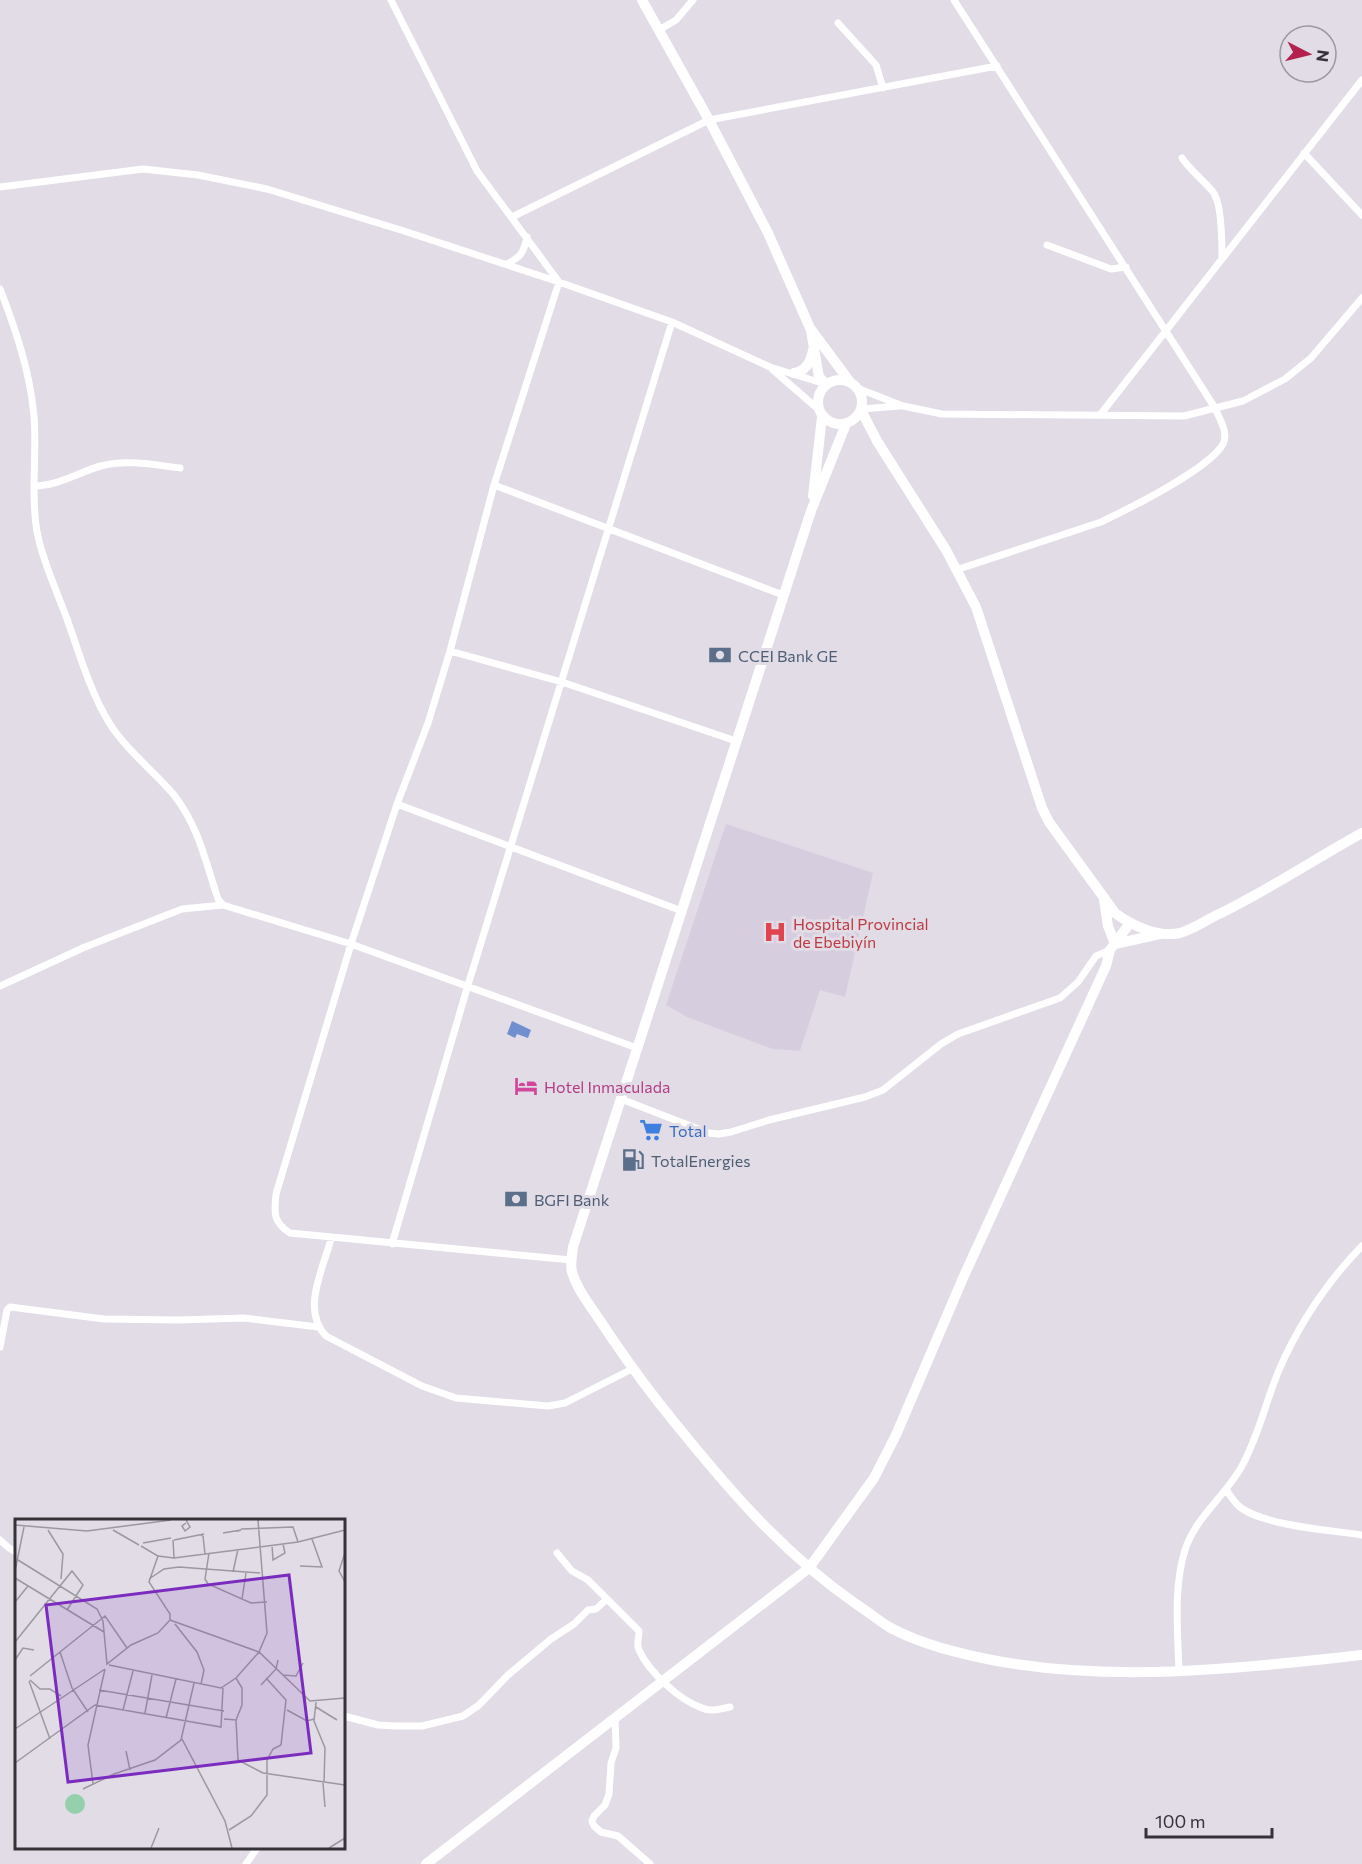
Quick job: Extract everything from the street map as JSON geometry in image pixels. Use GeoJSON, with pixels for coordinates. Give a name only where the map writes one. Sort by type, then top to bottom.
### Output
{"type":"FeatureCollection","features":[{"type":"Feature","properties":{"kind":"street"},"geometry":{"type":"LineString","coordinates":[[391,0],[477,171],[559,282]]}},
{"type":"Feature","properties":{"kind":"street"},"geometry":{"type":"LineString","coordinates":[[642,0],[709,120],[768,233],[810,328],[862,398],[861,409],[878,441],[946,550],[976,607],[1042,808],[1054,829],[1115,913],[1130,923],[1163,933]]}},
{"type":"Feature","properties":{"kind":"street"},"geometry":{"type":"LineString","coordinates":[[659,30],[676,20],[693,0]]}},
{"type":"Feature","properties":{"kind":"street"},"geometry":{"type":"LineString","coordinates":[[954,0],[1166,329],[1215,408],[1225,435],[1223,443],[1213,455],[1175,483],[1101,522],[956,570]]}},
{"type":"Feature","properties":{"kind":"street"},"geometry":{"type":"LineString","coordinates":[[838,22],[876,65],[883,88]]}},
{"type":"Feature","properties":{"kind":"street"},"geometry":{"type":"LineString","coordinates":[[512,217],[709,120],[997,66]]}},
{"type":"Feature","properties":{"kind":"street"},"geometry":{"type":"LineString","coordinates":[[1100,415],[1362,80]]}},
{"type":"Feature","properties":{"kind":"street"},"geometry":{"type":"LineString","coordinates":[[1304,153],[1362,215]]}},
{"type":"Feature","properties":{"kind":"street"},"geometry":{"type":"LineString","coordinates":[[1182,158],[1191,172],[1215,195],[1222,234],[1222,257]]}},
{"type":"Feature","properties":{"kind":"street"},"geometry":{"type":"LineString","coordinates":[[0,187],[143,169],[198,175],[267,189],[559,282],[672,322],[770,367],[826,384]]}},
{"type":"Feature","properties":{"kind":"street"},"geometry":{"type":"LineString","coordinates":[[507,264],[519,258],[523,253],[527,237]]}},
{"type":"Feature","properties":{"kind":"street"},"geometry":{"type":"LineString","coordinates":[[1047,245],[1111,269],[1126,267]]}},
{"type":"Feature","properties":{"kind":"street"},"geometry":{"type":"LineString","coordinates":[[559,282],[494,485],[450,651],[428,723],[397,804],[351,944],[276,1194],[274,1213],[279,1227],[290,1233],[331,1239],[571,1260]]}},
{"type":"Feature","properties":{"kind":"street"},"geometry":{"type":"LineString","coordinates":[[0,289],[24,357],[31,388],[34,417],[36,528],[90,683],[111,726],[175,797],[191,821],[218,899],[223,905]]}},
{"type":"Feature","properties":{"kind":"street"},"geometry":{"type":"LineString","coordinates":[[811,511],[820,413],[818,396],[826,384],[837,380],[903,406],[942,414],[1184,416],[1243,401],[1285,379],[1311,358],[1362,298]]}},
{"type":"Feature","properties":{"kind":"street"},"geometry":{"type":"LineString","coordinates":[[392,1244],[468,985],[672,322]]}},
{"type":"Feature","properties":{"kind":"street"},"geometry":{"type":"LineString","coordinates":[[810,328],[819,377],[826,384]]}},
{"type":"Feature","properties":{"kind":"street"},"geometry":{"type":"LineString","coordinates":[[794,373],[807,366],[813,347]]}},
{"type":"Feature","properties":{"kind":"street"},"geometry":{"type":"LineString","coordinates":[[770,367],[833,423],[849,422],[878,441]]}},
{"type":"Feature","properties":{"kind":"street"},"geometry":{"type":"LineString","coordinates":[[903,406],[861,409],[849,422],[811,511],[573,1247],[572,1271],[581,1292],[632,1369],[740,1502],[809,1568],[838,1592],[889,1627],[942,1648],[992,1660],[1045,1668],[1095,1672],[1179,1672],[1249,1668],[1362,1655]]}},
{"type":"Feature","properties":{"kind":"street"},"geometry":{"type":"LineString","coordinates":[[34,486],[51,484],[103,465],[134,463],[180,468]]}},
{"type":"Feature","properties":{"kind":"street"},"geometry":{"type":"LineString","coordinates":[[494,485],[783,595]]}},
{"type":"Feature","properties":{"kind":"street"},"geometry":{"type":"LineString","coordinates":[[450,651],[562,682],[736,741]]}},
{"type":"Feature","properties":{"kind":"street"},"geometry":{"type":"LineString","coordinates":[[397,804],[682,911]]}},
{"type":"Feature","properties":{"kind":"street"},"geometry":{"type":"LineString","coordinates":[[621,1099],[709,1133],[719,1134],[865,1097],[884,1090],[941,1044],[958,1034],[1060,998],[1078,982],[1096,956],[1112,947],[1163,933],[1180,933],[1243,902],[1362,833]]}},
{"type":"Feature","properties":{"kind":"street"},"geometry":{"type":"LineString","coordinates":[[1104,897],[1112,947]]}},
{"type":"Feature","properties":{"kind":"street"},"geometry":{"type":"LineString","coordinates":[[0,986],[85,947],[182,909],[223,905],[351,944],[637,1048]]}},
{"type":"Feature","properties":{"kind":"street"},"geometry":{"type":"LineString","coordinates":[[426,1864],[809,1568],[874,1478],[896,1435],[945,1319],[1106,966],[1112,947],[1130,923]]}},
{"type":"Feature","properties":{"kind":"street"},"geometry":{"type":"LineString","coordinates":[[331,1239],[314,1301],[314,1314],[318,1327],[326,1336],[422,1386],[456,1398],[548,1406],[565,1403],[632,1369]]}},
{"type":"Feature","properties":{"kind":"street"},"geometry":{"type":"LineString","coordinates":[[1179,1672],[1178,1604],[1180,1573],[1185,1550],[1194,1530],[1242,1466],[1254,1440],[1278,1372],[1298,1330],[1317,1300],[1362,1246]]}},
{"type":"Feature","properties":{"kind":"street"},"geometry":{"type":"LineString","coordinates":[[0,1347],[7,1310],[10,1307],[104,1319],[244,1318],[318,1327]]}},
{"type":"Feature","properties":{"kind":"street"},"geometry":{"type":"LineString","coordinates":[[1226,1490],[1241,1507],[1252,1513],[1310,1527],[1362,1535]]}},
{"type":"Feature","properties":{"kind":"street"},"geometry":{"type":"LineString","coordinates":[[0,1540],[15,1551]]}},
{"type":"Feature","properties":{"kind":"street"},"geometry":{"type":"LineString","coordinates":[[557,1553],[572,1571],[588,1580],[639,1631],[637,1642],[639,1650],[652,1670],[662,1680],[703,1709],[718,1710],[730,1707]]}},
{"type":"Feature","properties":{"kind":"street"},"geometry":{"type":"LineString","coordinates":[[345,1718],[378,1725],[396,1726],[422,1725],[463,1716],[479,1705],[508,1675],[551,1639],[574,1624],[588,1610],[601,1605],[607,1599]]}},
{"type":"Feature","properties":{"kind":"street"},"geometry":{"type":"LineString","coordinates":[[615,1717],[616,1748],[611,1763],[609,1794],[605,1805],[592,1821],[601,1832],[618,1836],[650,1864]]}},
{"type":"Feature","properties":{"kind":"street"},"geometry":{"type":"LineString","coordinates":[[246,1864],[256,1849]]}},
{"type":"Feature","properties":{"kind":"shaded area","name":"Hospital Provincial de Ebebiyín"},"geometry":{"type":"Polygon","coordinates":[[[726,824],[873,873],[845,997],[820,990],[800,1051],[773,1049],[687,1017],[666,1005],[726,824]]]}},
{"type":"Feature","properties":{"kind":"water"},"geometry":{"type":"Polygon","coordinates":[[[512,1021],[531,1030],[528,1038],[517,1034],[515,1038],[507,1034],[512,1021]]]}},
{"type":"Feature","properties":{"kind":"place","name":"CCEI Bank GE"},"geometry":{"type":"Point","coordinates":[720,655]}},
{"type":"Feature","properties":{"kind":"place","name":"Hospital Provincial de Ebebiyín"},"geometry":{"type":"Point","coordinates":[775,932]}},
{"type":"Feature","properties":{"kind":"place","name":"Hotel Inmaculada"},"geometry":{"type":"Point","coordinates":[526,1086]}},
{"type":"Feature","properties":{"kind":"place","name":"Total"},"geometry":{"type":"Point","coordinates":[651,1130]}},
{"type":"Feature","properties":{"kind":"place","name":"TotalEnergies"},"geometry":{"type":"Point","coordinates":[633,1160]}},
{"type":"Feature","properties":{"kind":"place","name":"BGFI Bank"},"geometry":{"type":"Point","coordinates":[516,1199]}}]}
